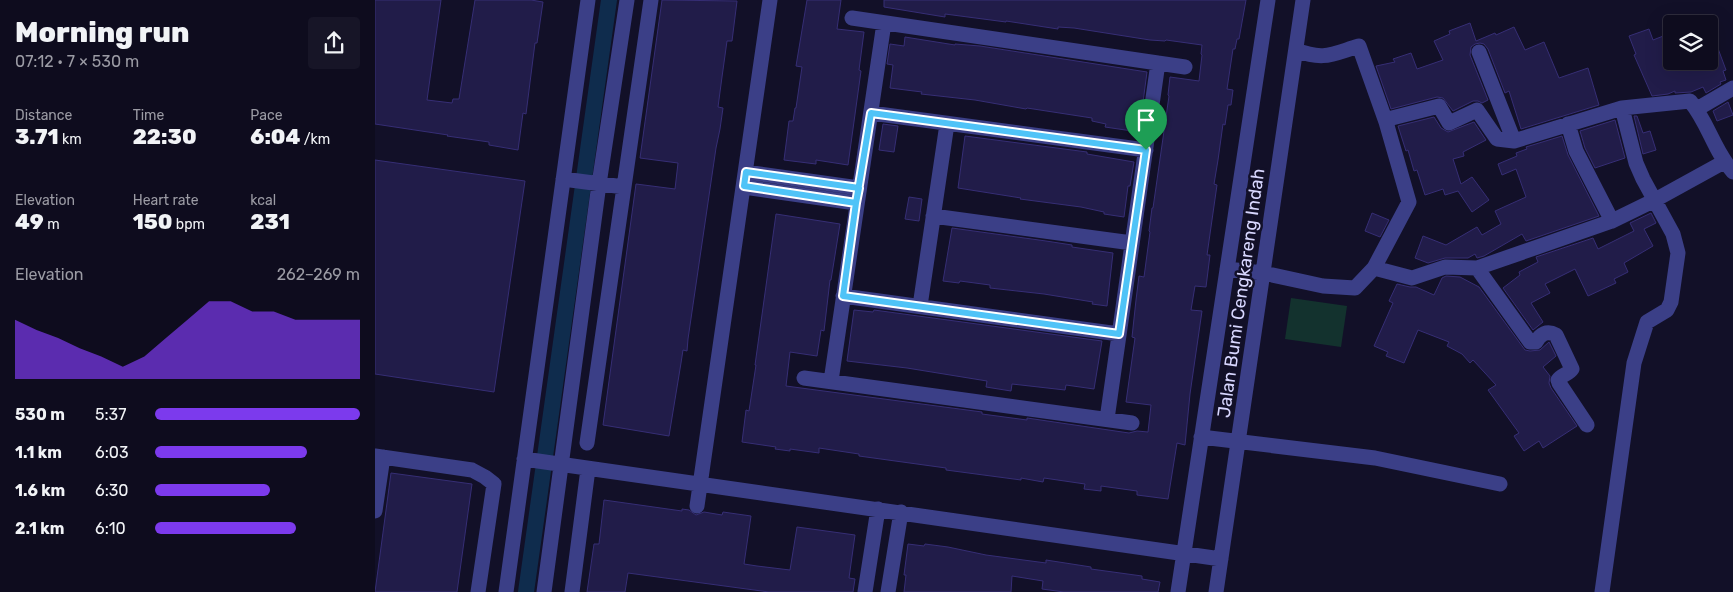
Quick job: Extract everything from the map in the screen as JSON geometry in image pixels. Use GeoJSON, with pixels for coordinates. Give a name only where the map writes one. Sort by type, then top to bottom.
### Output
{"type":"FeatureCollection","features":[{"type":"Feature","properties":{"kind":"street"},"geometry":{"type":"LineString","coordinates":[[506,592],[529,460],[569,180],[588,0]]}},
{"type":"Feature","properties":{"kind":"street"},"geometry":{"type":"LineString","coordinates":[[544,592],[557,464],[596,184],[627,0]]}},
{"type":"Feature","properties":{"kind":"street"},"geometry":{"type":"LineString","coordinates":[[587,443],[651,0]]}},
{"type":"Feature","properties":{"kind":"street"},"geometry":{"type":"LineString","coordinates":[[697,506],[770,0]]}},
{"type":"Feature","properties":{"kind":"street"},"geometry":{"type":"LineString","coordinates":[[1177,592],[1268,0]]}},
{"type":"Feature","properties":{"kind":"street","name":"Jalan Bumi Cengkareng Indah"},"geometry":{"type":"LineString","coordinates":[[1216,592],[1303,0]]}},
{"type":"Feature","properties":{"kind":"street"},"geometry":{"type":"LineString","coordinates":[[852,18],[1185,67]]}},
{"type":"Feature","properties":{"kind":"street"},"geometry":{"type":"LineString","coordinates":[[624,20],[648,23]]}},
{"type":"Feature","properties":{"kind":"street"},"geometry":{"type":"LineString","coordinates":[[831,381],[883,23]]}},
{"type":"Feature","properties":{"kind":"street"},"geometry":{"type":"LineString","coordinates":[[1227,269],[1263,273],[1323,286],[1355,288],[1373,268],[1409,202],[1386,122],[1359,46],[1323,57],[1309,55],[1296,50]]}},
{"type":"Feature","properties":{"kind":"street"},"geometry":{"type":"LineString","coordinates":[[1479,52],[1514,141]]}},
{"type":"Feature","properties":{"kind":"street"},"geometry":{"type":"LineString","coordinates":[[1107,419],[1158,63]]}},
{"type":"Feature","properties":{"kind":"street"},"geometry":{"type":"LineString","coordinates":[[1697,109],[1733,88]]}},
{"type":"Feature","properties":{"kind":"street"},"geometry":{"type":"LineString","coordinates":[[1373,268],[1412,278],[1445,267],[1477,268],[1611,221],[1729,167],[1691,101],[1622,108],[1514,141],[1497,139],[1477,110],[1449,123],[1439,106],[1392,118],[1386,122]]}},
{"type":"Feature","properties":{"kind":"street"},"geometry":{"type":"LineString","coordinates":[[1602,592],[1634,363],[1647,322],[1667,310],[1671,302],[1677,253],[1673,234],[1636,163],[1622,108]]}},
{"type":"Feature","properties":{"kind":"street"},"geometry":{"type":"LineString","coordinates":[[871,113],[1146,150]]}},
{"type":"Feature","properties":{"kind":"street"},"geometry":{"type":"LineString","coordinates":[[920,306],[947,124]]}},
{"type":"Feature","properties":{"kind":"street"},"geometry":{"type":"LineString","coordinates":[[1568,124],[1576,150],[1611,221]]}},
{"type":"Feature","properties":{"kind":"street"},"geometry":{"type":"LineString","coordinates":[[745,179],[858,195]]}},
{"type":"Feature","properties":{"kind":"street"},"geometry":{"type":"LineString","coordinates":[[569,180],[624,188]]}},
{"type":"Feature","properties":{"kind":"street"},"geometry":{"type":"LineString","coordinates":[[933,216],[1132,243]]}},
{"type":"Feature","properties":{"kind":"street"},"geometry":{"type":"LineString","coordinates":[[1477,268],[1530,342],[1536,342],[1543,333],[1553,333],[1556,335],[1572,369],[1557,380],[1587,425]]}},
{"type":"Feature","properties":{"kind":"street"},"geometry":{"type":"LineString","coordinates":[[843,296],[1119,334]]}},
{"type":"Feature","properties":{"kind":"street"},"geometry":{"type":"LineString","coordinates":[[803,378],[1132,423]]}},
{"type":"Feature","properties":{"kind":"street"},"geometry":{"type":"LineString","coordinates":[[1201,437],[1375,458],[1500,484]]}},
{"type":"Feature","properties":{"kind":"street"},"geometry":{"type":"LineString","coordinates":[[375,511],[379,457],[472,470],[494,484],[478,592]]}},
{"type":"Feature","properties":{"kind":"street"},"geometry":{"type":"LineString","coordinates":[[529,460],[700,486],[901,512],[1221,559]]}},
{"type":"Feature","properties":{"kind":"street"},"geometry":{"type":"LineString","coordinates":[[572,592],[588,469]]}},
{"type":"Feature","properties":{"kind":"street"},"geometry":{"type":"LineString","coordinates":[[865,592],[878,509]]}},
{"type":"Feature","properties":{"kind":"street"},"geometry":{"type":"LineString","coordinates":[[889,592],[901,512]]}},
{"type":"Feature","properties":{"kind":"street"},"geometry":{"type":"LineString","coordinates":[[549,556],[576,559]]}},
{"type":"Feature","properties":{"kind":"green space"},"geometry":{"type":"Polygon","coordinates":[[[1291,298],[1347,306],[1341,347],[1285,339],[1291,298]]]}},
{"type":"Feature","properties":{"kind":"building"},"geometry":{"type":"Polygon","coordinates":[[[375,0],[441,0],[427,100],[452,103],[453,99],[459,99],[475,0],[531,0],[543,2],[537,43],[535,43],[526,114],[523,113],[518,150],[489,145],[489,142],[375,124],[375,0]]]}},
{"type":"Feature","properties":{"kind":"building"},"geometry":{"type":"Polygon","coordinates":[[[662,0],[737,1],[732,41],[727,41],[718,107],[723,108],[687,351],[683,350],[669,436],[603,425],[636,184],[675,189],[678,163],[640,158],[662,0]]]}},
{"type":"Feature","properties":{"kind":"building"},"geometry":{"type":"Polygon","coordinates":[[[807,0],[841,0],[837,29],[864,32],[859,70],[861,71],[848,165],[816,160],[816,164],[784,160],[789,121],[793,121],[802,67],[796,66],[807,0]]]}},
{"type":"Feature","properties":{"kind":"building"},"geometry":{"type":"Polygon","coordinates":[[[884,0],[1246,0],[1239,39],[1237,39],[1235,49],[1233,49],[1227,89],[1233,90],[1231,105],[1228,105],[1225,125],[1223,124],[1214,184],[1217,185],[1207,255],[1210,255],[1206,287],[1195,286],[1191,310],[1202,311],[1185,445],[1177,443],[1168,499],[1137,495],[1137,491],[1101,486],[1101,491],[1084,489],[1085,484],[1044,478],[1043,482],[1021,478],[1021,480],[946,470],[946,468],[859,456],[859,454],[819,448],[819,453],[790,449],[790,451],[742,442],[746,410],[749,411],[756,365],[776,214],[840,224],[830,280],[824,331],[821,330],[817,356],[790,352],[786,386],[1129,433],[1137,431],[1148,432],[1151,405],[1126,402],[1135,338],[1132,337],[1139,276],[1144,277],[1170,77],[1199,81],[1202,45],[1166,40],[1150,40],[1074,28],[1058,27],[1058,29],[945,14],[945,17],[884,7],[884,0]]]}},
{"type":"Feature","properties":{"kind":"building"},"geometry":{"type":"Polygon","coordinates":[[[1470,23],[1476,41],[1514,27],[1525,50],[1544,42],[1559,78],[1588,68],[1599,105],[1521,129],[1509,91],[1505,93],[1488,49],[1484,44],[1480,43],[1471,47],[1470,55],[1488,100],[1482,103],[1473,101],[1453,111],[1443,98],[1437,97],[1391,109],[1376,66],[1395,62],[1393,59],[1411,53],[1417,69],[1443,60],[1434,41],[1450,34],[1449,31],[1470,23]]]}},
{"type":"Feature","properties":{"kind":"building"},"geometry":{"type":"Polygon","coordinates":[[[1649,29],[1653,40],[1663,36],[1663,70],[1718,70],[1718,48],[1726,70],[1723,71],[1726,80],[1720,82],[1721,84],[1706,93],[1703,87],[1691,92],[1675,93],[1675,91],[1652,96],[1634,55],[1636,54],[1629,36],[1649,29]]]}},
{"type":"Feature","properties":{"kind":"building"},"geometry":{"type":"Polygon","coordinates":[[[905,37],[955,45],[980,46],[1147,72],[1139,132],[1105,127],[1106,124],[1092,121],[1092,118],[890,88],[893,65],[887,64],[890,44],[904,46],[905,37]]]}},
{"type":"Feature","properties":{"kind":"building"},"geometry":{"type":"Polygon","coordinates":[[[1728,102],[1733,115],[1717,121],[1713,111],[1728,102]]]}},
{"type":"Feature","properties":{"kind":"building"},"geometry":{"type":"Polygon","coordinates":[[[1634,116],[1637,116],[1643,133],[1650,131],[1656,150],[1643,154],[1634,116]]]}},
{"type":"Feature","properties":{"kind":"building"},"geometry":{"type":"Polygon","coordinates":[[[1434,117],[1441,128],[1448,132],[1474,122],[1486,140],[1463,152],[1464,156],[1453,159],[1461,184],[1472,177],[1489,200],[1472,212],[1458,191],[1445,195],[1443,189],[1425,195],[1417,170],[1414,171],[1408,150],[1406,151],[1398,126],[1434,117]]]}},
{"type":"Feature","properties":{"kind":"building"},"geometry":{"type":"Polygon","coordinates":[[[1615,120],[1625,158],[1595,168],[1585,148],[1580,131],[1615,120]]]}},
{"type":"Feature","properties":{"kind":"building"},"geometry":{"type":"Polygon","coordinates":[[[883,124],[898,126],[894,152],[879,150],[883,124]]]}},
{"type":"Feature","properties":{"kind":"building"},"geometry":{"type":"Polygon","coordinates":[[[965,136],[1087,152],[1087,154],[1134,162],[1130,186],[1128,186],[1124,217],[1104,214],[1104,212],[1081,207],[958,188],[965,136]]]}},
{"type":"Feature","properties":{"kind":"building"},"geometry":{"type":"Polygon","coordinates":[[[1562,136],[1568,155],[1599,216],[1526,241],[1522,234],[1484,256],[1477,258],[1475,254],[1468,258],[1445,258],[1428,263],[1415,258],[1423,236],[1446,245],[1477,227],[1482,235],[1501,224],[1495,211],[1526,197],[1516,169],[1502,175],[1498,164],[1517,156],[1516,153],[1527,149],[1526,147],[1562,136]]]}},
{"type":"Feature","properties":{"kind":"building"},"geometry":{"type":"Polygon","coordinates":[[[375,160],[525,181],[494,392],[375,374],[375,160]]]}},
{"type":"Feature","properties":{"kind":"building"},"geometry":{"type":"Polygon","coordinates":[[[909,197],[922,199],[919,221],[905,219],[909,197]]]}},
{"type":"Feature","properties":{"kind":"building"},"geometry":{"type":"Polygon","coordinates":[[[1372,213],[1389,220],[1380,237],[1365,231],[1372,213]]]}},
{"type":"Feature","properties":{"kind":"building"},"geometry":{"type":"Polygon","coordinates":[[[1651,213],[1656,223],[1644,229],[1653,246],[1624,263],[1628,272],[1614,279],[1616,283],[1588,296],[1575,269],[1545,284],[1550,293],[1531,303],[1543,322],[1533,330],[1503,288],[1520,275],[1519,272],[1538,262],[1536,257],[1593,238],[1598,249],[1634,231],[1630,223],[1651,213]]]}},
{"type":"Feature","properties":{"kind":"building"},"geometry":{"type":"Polygon","coordinates":[[[952,228],[1072,245],[1072,247],[1113,253],[1107,306],[1044,294],[990,288],[990,285],[943,281],[952,228]]]}},
{"type":"Feature","properties":{"kind":"building"},"geometry":{"type":"Polygon","coordinates":[[[1446,276],[1460,277],[1479,287],[1525,350],[1540,350],[1549,342],[1556,356],[1543,367],[1550,376],[1549,383],[1551,388],[1577,426],[1543,448],[1539,441],[1524,451],[1514,436],[1519,433],[1488,390],[1496,385],[1473,360],[1470,363],[1462,354],[1447,346],[1449,342],[1418,330],[1404,363],[1386,356],[1388,352],[1374,346],[1393,303],[1389,301],[1397,284],[1416,287],[1434,295],[1442,278],[1446,276]]]}},
{"type":"Feature","properties":{"kind":"building"},"geometry":{"type":"Polygon","coordinates":[[[854,310],[873,312],[874,310],[1102,341],[1094,389],[1066,385],[1065,390],[1012,384],[1011,391],[986,387],[987,381],[907,368],[847,361],[854,310]]]}},
{"type":"Feature","properties":{"kind":"building"},"geometry":{"type":"Polygon","coordinates":[[[391,473],[472,484],[457,592],[375,592],[391,473]]]}},
{"type":"Feature","properties":{"kind":"building"},"geometry":{"type":"Polygon","coordinates":[[[604,500],[682,511],[682,509],[689,510],[696,515],[704,512],[722,515],[723,512],[751,516],[744,564],[757,566],[790,570],[797,527],[855,535],[849,578],[855,579],[853,592],[769,592],[628,573],[625,592],[587,592],[594,544],[599,544],[604,500]]]}},
{"type":"Feature","properties":{"kind":"building"},"geometry":{"type":"Polygon","coordinates":[[[908,544],[948,547],[986,555],[1046,563],[1046,560],[1142,576],[1142,579],[1160,582],[1158,592],[1064,592],[1042,589],[1043,581],[1012,576],[1011,592],[904,592],[908,544]]]}},
{"type":"Feature","properties":{"kind":"waterway"},"geometry":{"type":"LineString","coordinates":[[526,592],[609,0]]}},
{"type":"Feature","properties":{"kind":"route"},"geometry":{"type":"LineString","coordinates":[[1146,150],[871,113],[856,203],[744,186],[746,172],[859,188],[843,296],[1119,334],[1146,150]]}}]}
